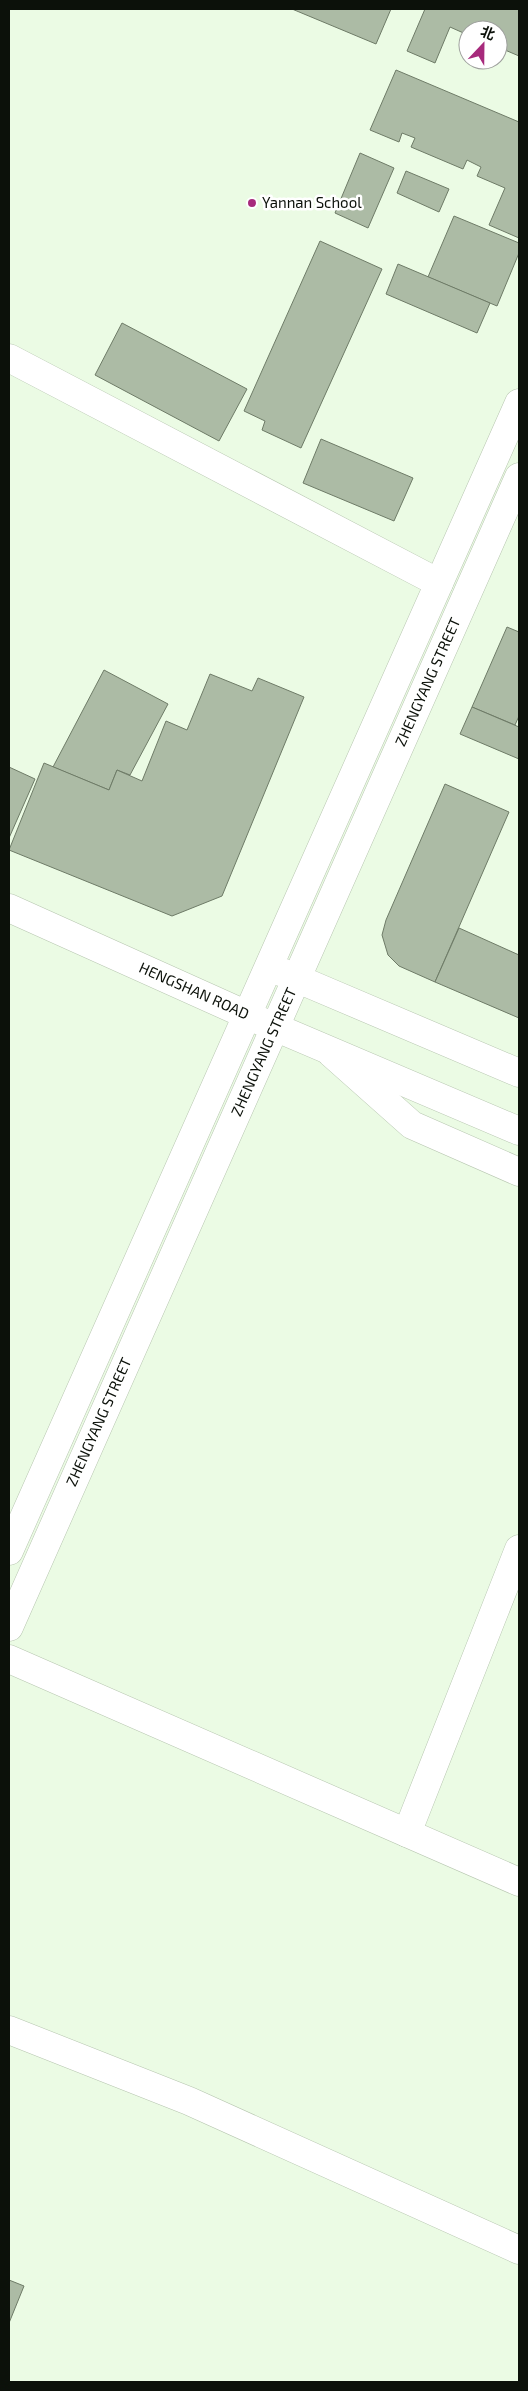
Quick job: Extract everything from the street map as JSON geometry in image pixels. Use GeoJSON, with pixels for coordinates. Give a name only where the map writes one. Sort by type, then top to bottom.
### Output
{"type":"FeatureCollection","features":[{"type":"Feature","properties":{"kind":"main road"},"geometry":{"type":"LineString","coordinates":[[9,358],[439,583]]}},
{"type":"Feature","properties":{"kind":"main road","name":"ZHENGYANG STREET"},"geometry":{"type":"LineString","coordinates":[[9,1551],[519,403]]}},
{"type":"Feature","properties":{"kind":"main road","name":"ZHENGYANG STREET"},"geometry":{"type":"LineString","coordinates":[[9,1627],[519,477]]}},
{"type":"Feature","properties":{"kind":"main road","name":"HENGSHAN ROAD"},"geometry":{"type":"LineString","coordinates":[[9,908],[247,1015],[519,1131]]}},
{"type":"Feature","properties":{"kind":"main road"},"geometry":{"type":"LineString","coordinates":[[269,966],[519,1073]]}},
{"type":"Feature","properties":{"kind":"main road"},"geometry":{"type":"LineString","coordinates":[[326,1049],[412,1125],[519,1172]]}},
{"type":"Feature","properties":{"kind":"main road"},"geometry":{"type":"LineString","coordinates":[[407,1833],[519,1549]]}},
{"type":"Feature","properties":{"kind":"main road"},"geometry":{"type":"LineString","coordinates":[[9,1660],[519,1882]]}},
{"type":"Feature","properties":{"kind":"main road"},"geometry":{"type":"LineString","coordinates":[[9,2030],[189,2101],[519,2250]]}},
{"type":"Feature","properties":{"kind":"building"},"geometry":{"type":"Polygon","coordinates":[[[292,9],[391,9],[376,44],[292,9]]]}},
{"type":"Feature","properties":{"kind":"building"},"geometry":{"type":"Polygon","coordinates":[[[425,9],[519,9],[519,56],[508,51],[508,20],[458,20],[458,31],[450,27],[435,63],[407,51],[425,9]]]}},
{"type":"Feature","properties":{"kind":"building"},"geometry":{"type":"Polygon","coordinates":[[[396,70],[519,122],[519,238],[489,225],[505,188],[477,176],[481,167],[467,160],[463,169],[411,147],[415,138],[402,133],[399,142],[370,130],[396,70]]]}},
{"type":"Feature","properties":{"kind":"building"},"geometry":{"type":"Polygon","coordinates":[[[360,153],[394,168],[368,228],[335,213],[360,153]]]}},
{"type":"Feature","properties":{"kind":"building"},"geometry":{"type":"Polygon","coordinates":[[[406,171],[449,189],[439,212],[397,193],[406,171]]]}},
{"type":"Feature","properties":{"kind":"building"},"geometry":{"type":"Polygon","coordinates":[[[454,216],[519,243],[519,253],[497,306],[428,277],[454,216]]]}},
{"type":"Feature","properties":{"kind":"building"},"geometry":{"type":"Polygon","coordinates":[[[320,241],[382,269],[301,448],[262,430],[265,421],[244,411],[320,241]]]}},
{"type":"Feature","properties":{"kind":"building"},"geometry":{"type":"Polygon","coordinates":[[[398,264],[490,303],[477,333],[386,294],[398,264]]]}},
{"type":"Feature","properties":{"kind":"building"},"geometry":{"type":"Polygon","coordinates":[[[122,323],[247,389],[219,441],[95,375],[122,323]]]}},
{"type":"Feature","properties":{"kind":"building"},"geometry":{"type":"Polygon","coordinates":[[[321,439],[413,478],[394,521],[303,483],[321,439]]]}},
{"type":"Feature","properties":{"kind":"building"},"geometry":{"type":"Polygon","coordinates":[[[507,627],[519,632],[519,716],[515,725],[472,707],[507,627]]]}},
{"type":"Feature","properties":{"kind":"building"},"geometry":{"type":"Polygon","coordinates":[[[104,670],[168,704],[130,775],[117,770],[109,790],[53,767],[104,670]]]}},
{"type":"Feature","properties":{"kind":"building"},"geometry":{"type":"Polygon","coordinates":[[[210,674],[252,691],[258,678],[304,697],[222,896],[172,916],[9,850],[44,763],[109,790],[117,770],[142,781],[166,721],[187,730],[210,674]]]}},
{"type":"Feature","properties":{"kind":"building"},"geometry":{"type":"Polygon","coordinates":[[[472,707],[519,727],[519,759],[460,734],[472,707]]]}},
{"type":"Feature","properties":{"kind":"building"},"geometry":{"type":"Polygon","coordinates":[[[9,767],[35,779],[9,838],[9,767]]]}},
{"type":"Feature","properties":{"kind":"building"},"geometry":{"type":"Polygon","coordinates":[[[445,784],[509,812],[435,982],[399,966],[388,955],[382,935],[386,920],[445,784]]]}},
{"type":"Feature","properties":{"kind":"building"},"geometry":{"type":"Polygon","coordinates":[[[459,928],[519,955],[519,1018],[435,982],[459,928]]]}},
{"type":"Feature","properties":{"kind":"building"},"geometry":{"type":"Polygon","coordinates":[[[9,2280],[24,2286],[9,2323],[9,2280]]]}},
{"type":"Feature","properties":{"kind":"place","name":"Yannan School"},"geometry":{"type":"Point","coordinates":[252,203]}}]}
